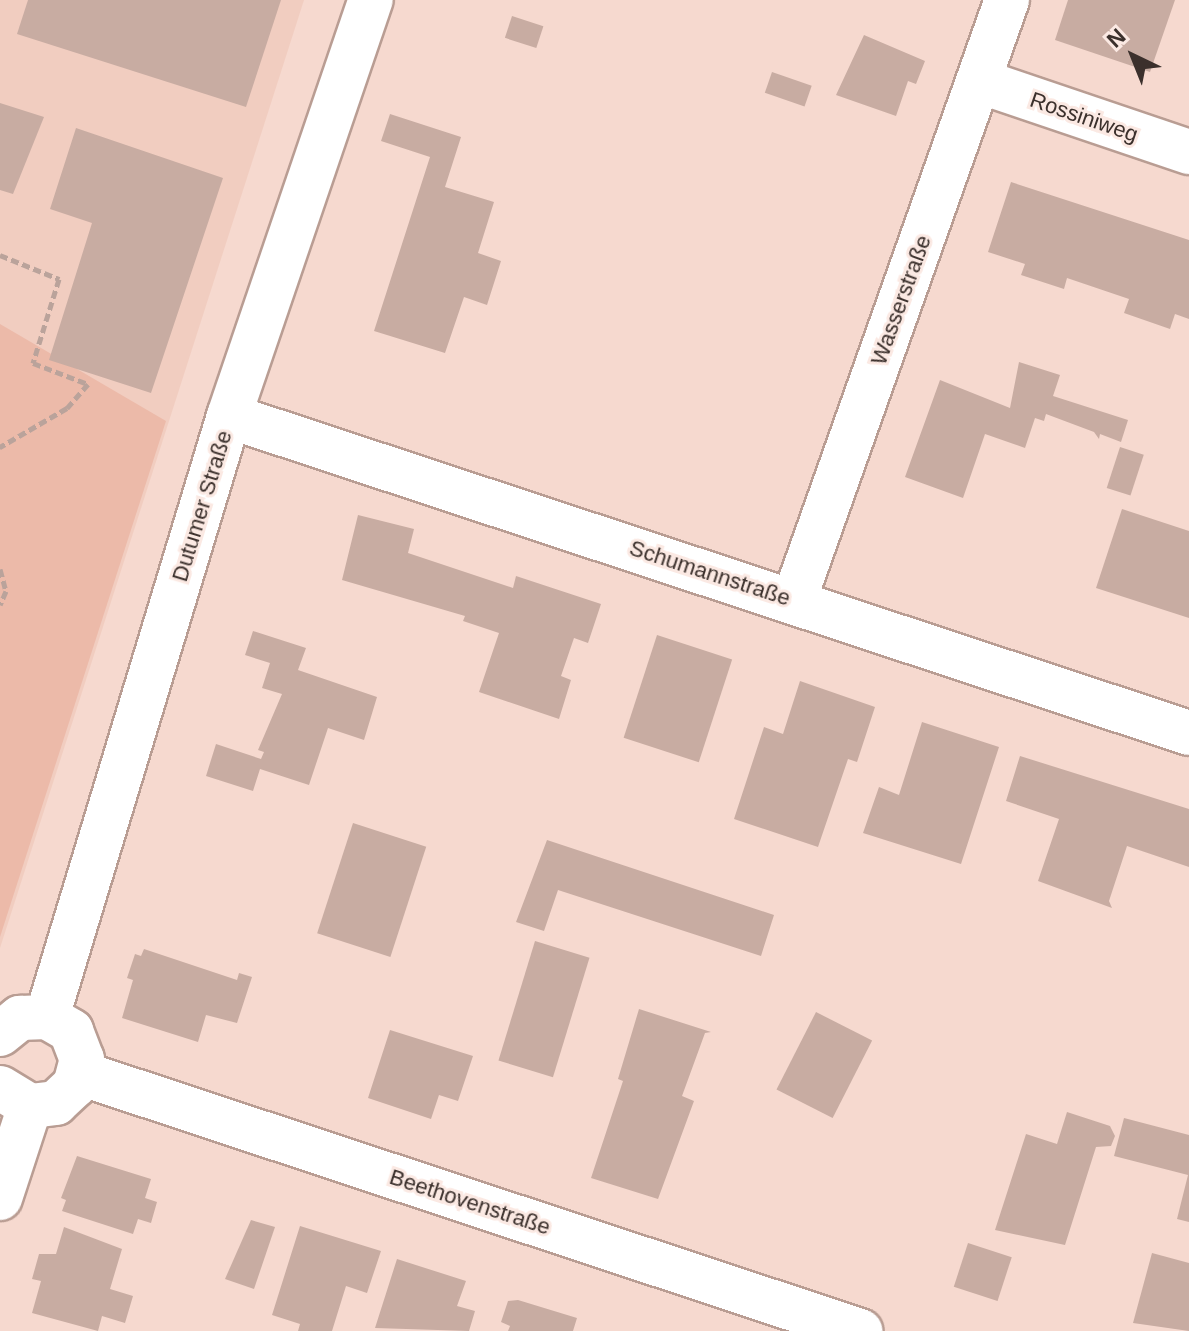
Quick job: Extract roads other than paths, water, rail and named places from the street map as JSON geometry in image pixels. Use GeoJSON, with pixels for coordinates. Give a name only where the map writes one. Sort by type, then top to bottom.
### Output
{"type":"FeatureCollection","features":[{"type":"Feature","properties":{"kind":"street","name":"Dutumer Straße"},"geometry":{"type":"LineString","coordinates":[[47,1017],[229,416],[371,0]]}},
{"type":"Feature","properties":{"kind":"street","name":"Wasserstraße"},"geometry":{"type":"LineString","coordinates":[[794,600],[1007,0]]}},
{"type":"Feature","properties":{"kind":"street","name":"Rossiniweg"},"geometry":{"type":"LineString","coordinates":[[979,81],[1189,152]]}},
{"type":"Feature","properties":{"kind":"street","name":"Schumannstraße"},"geometry":{"type":"LineString","coordinates":[[229,416],[794,600],[1189,733]]}},
{"type":"Feature","properties":{"kind":"street"},"geometry":{"type":"LineString","coordinates":[[0,1034],[20,1018],[47,1017],[60,1022],[79,1044],[80,1073],[56,1103],[15,1097],[0,1198]]}},
{"type":"Feature","properties":{"kind":"street","name":"Beethovenstraße"},"geometry":{"type":"LineString","coordinates":[[80,1073],[860,1331]]}}]}
